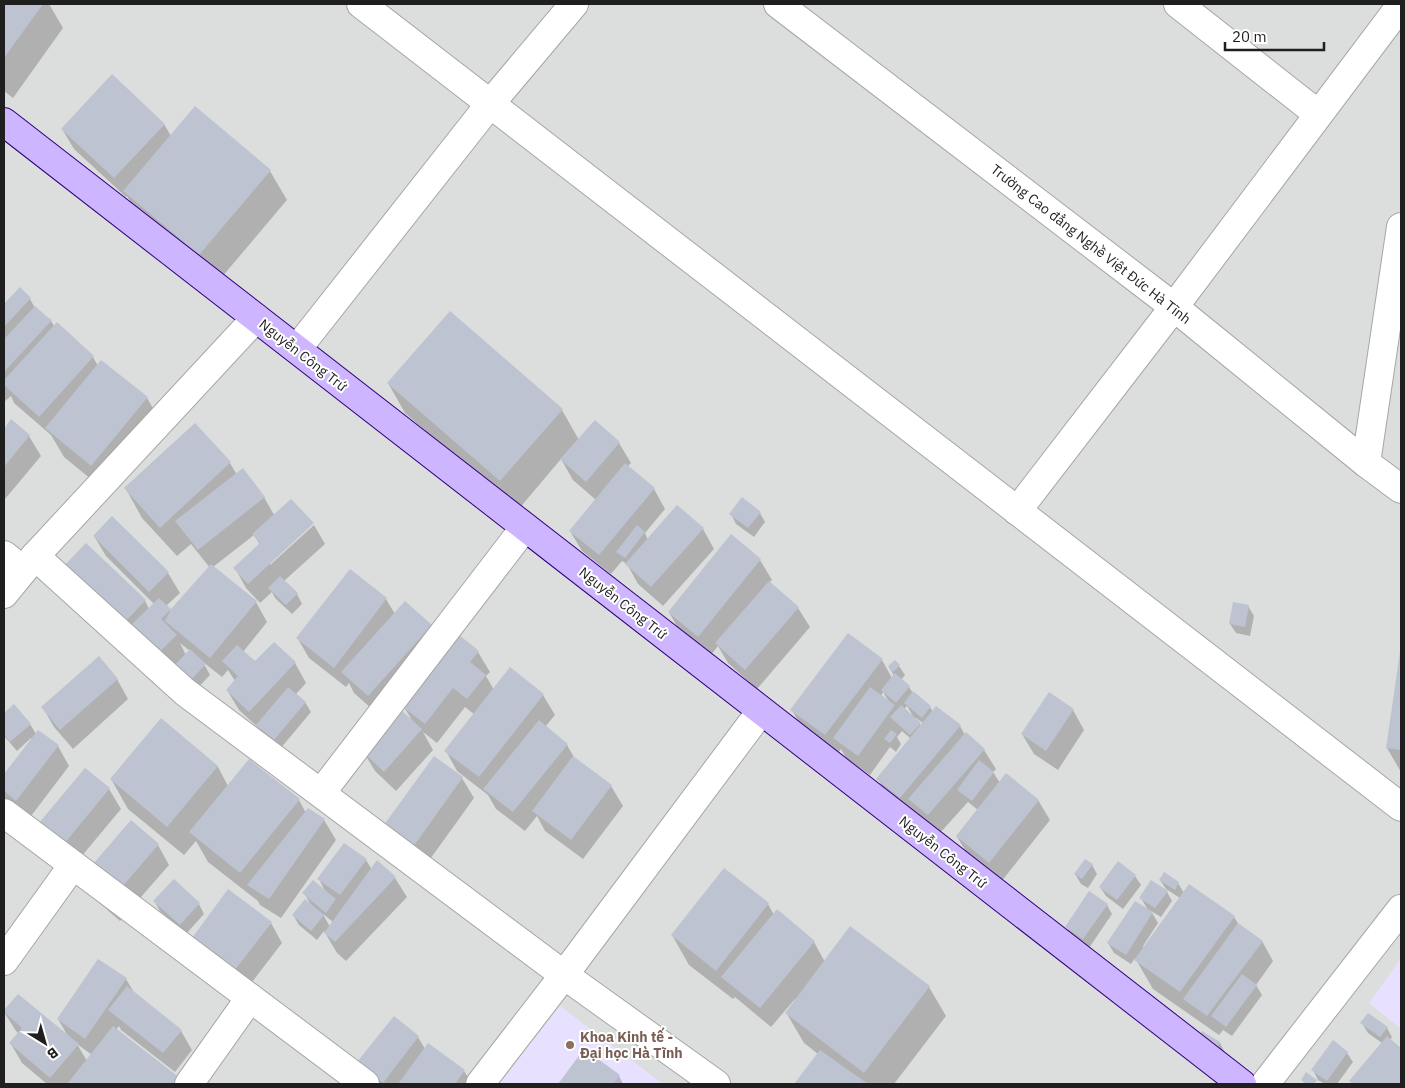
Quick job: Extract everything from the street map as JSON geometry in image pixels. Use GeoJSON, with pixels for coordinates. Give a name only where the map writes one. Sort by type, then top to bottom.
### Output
{"type":"FeatureCollection","features":[{"type":"Feature","properties":{"kind":"main road","name":"Nguyễn Công Trứ"},"geometry":{"type":"LineString","coordinates":[[4,122],[1242,1084]]}},
{"type":"Feature","properties":{"kind":"street"},"geometry":{"type":"LineString","coordinates":[[361,4],[1401,807]]}},
{"type":"Feature","properties":{"kind":"street"},"geometry":{"type":"LineString","coordinates":[[296,349],[490,104],[574,4]]}},
{"type":"Feature","properties":{"kind":"street","name":"Trường Cao đẳng Nghề Việt Đức Hà Tĩnh"},"geometry":{"type":"LineString","coordinates":[[778,4],[1174,307],[1366,463],[1401,489]]}},
{"type":"Feature","properties":{"kind":"street"},"geometry":{"type":"LineString","coordinates":[[1178,4],[1318,114]]}},
{"type":"Feature","properties":{"kind":"street"},"geometry":{"type":"LineString","coordinates":[[1017,511],[1174,307],[1401,5]]}},
{"type":"Feature","properties":{"kind":"street"},"geometry":{"type":"LineString","coordinates":[[1366,463],[1401,227]]}},
{"type":"Feature","properties":{"kind":"street"},"geometry":{"type":"LineString","coordinates":[[4,594],[21,560],[256,318]]}},
{"type":"Feature","properties":{"kind":"street"},"geometry":{"type":"LineString","coordinates":[[321,793],[525,527]]}},
{"type":"Feature","properties":{"kind":"street"},"geometry":{"type":"LineString","coordinates":[[21,560],[185,692],[564,975],[716,1084]]}},
{"type":"Feature","properties":{"kind":"street"},"geometry":{"type":"LineString","coordinates":[[480,1084],[564,975],[761,711]]}},
{"type":"Feature","properties":{"kind":"street"},"geometry":{"type":"LineString","coordinates":[[4,813],[365,1084]]}},
{"type":"Feature","properties":{"kind":"street"},"geometry":{"type":"LineString","coordinates":[[4,961],[73,865]]}},
{"type":"Feature","properties":{"kind":"street"},"geometry":{"type":"LineString","coordinates":[[1265,1084],[1401,909]]}},
{"type":"Feature","properties":{"kind":"street"},"geometry":{"type":"LineString","coordinates":[[189,1084],[250,998]]}},
{"type":"Feature","properties":{"kind":"shaded area"},"geometry":{"type":"Polygon","coordinates":[[[4,4],[1401,4],[1401,1084],[4,1084],[4,4]]]}},
{"type":"Feature","properties":{"kind":"shaded area"},"geometry":{"type":"Polygon","coordinates":[[[1401,958],[1401,1029],[1369,1003],[1401,958]]]}},
{"type":"Feature","properties":{"kind":"shaded area","name":"Khoa Kinh tế - Đại học Hà Tĩnh"},"geometry":{"type":"Polygon","coordinates":[[[560,1006],[663,1084],[499,1084],[560,1006]]]}},
{"type":"Feature","properties":{"kind":"building"},"geometry":{"type":"Polygon","coordinates":[[[4,4],[43,4],[4,58],[4,4]]]}},
{"type":"Feature","properties":{"kind":"building"},"geometry":{"type":"Polygon","coordinates":[[[112,74],[165,124],[114,178],[61,129],[112,74]]]}},
{"type":"Feature","properties":{"kind":"building"},"geometry":{"type":"Polygon","coordinates":[[[195,106],[271,170],[199,255],[123,191],[195,106]]]}},
{"type":"Feature","properties":{"kind":"building"},"geometry":{"type":"Polygon","coordinates":[[[20,287],[31,298],[4,327],[4,304],[20,287]]]}},
{"type":"Feature","properties":{"kind":"building"},"geometry":{"type":"Polygon","coordinates":[[[35,306],[52,320],[4,372],[4,339],[35,306]]]}},
{"type":"Feature","properties":{"kind":"building"},"geometry":{"type":"Polygon","coordinates":[[[450,311],[563,409],[500,481],[387,383],[450,311]]]}},
{"type":"Feature","properties":{"kind":"building"},"geometry":{"type":"Polygon","coordinates":[[[57,322],[94,356],[39,417],[4,385],[4,380],[57,322]]]}},
{"type":"Feature","properties":{"kind":"building"},"geometry":{"type":"Polygon","coordinates":[[[101,360],[148,397],[91,466],[45,428],[101,360]]]}},
{"type":"Feature","properties":{"kind":"building"},"geometry":{"type":"Polygon","coordinates":[[[11,419],[30,435],[4,467],[4,429],[11,419]]]}},
{"type":"Feature","properties":{"kind":"building"},"geometry":{"type":"Polygon","coordinates":[[[595,420],[620,442],[586,482],[560,459],[595,420]]]}},
{"type":"Feature","properties":{"kind":"building"},"geometry":{"type":"Polygon","coordinates":[[[195,423],[231,462],[160,528],[124,488],[195,423]]]}},
{"type":"Feature","properties":{"kind":"building"},"geometry":{"type":"Polygon","coordinates":[[[625,463],[655,488],[599,555],[569,531],[625,463]]]}},
{"type":"Feature","properties":{"kind":"building"},"geometry":{"type":"Polygon","coordinates":[[[243,468],[265,497],[198,550],[175,521],[243,468]]]}},
{"type":"Feature","properties":{"kind":"building"},"geometry":{"type":"Polygon","coordinates":[[[742,497],[761,512],[748,528],[729,514],[742,497]]]}},
{"type":"Feature","properties":{"kind":"building"},"geometry":{"type":"Polygon","coordinates":[[[291,499],[314,523],[248,584],[233,568],[260,543],[252,534],[291,499]]]}},
{"type":"Feature","properties":{"kind":"building"},"geometry":{"type":"Polygon","coordinates":[[[677,505],[704,528],[651,587],[625,564],[677,505]]]}},
{"type":"Feature","properties":{"kind":"building"},"geometry":{"type":"Polygon","coordinates":[[[112,516],[169,572],[149,592],[93,536],[112,516]]]}},
{"type":"Feature","properties":{"kind":"building"},"geometry":{"type":"Polygon","coordinates":[[[637,525],[645,532],[625,558],[616,552],[637,525]]]}},
{"type":"Feature","properties":{"kind":"building"},"geometry":{"type":"Polygon","coordinates":[[[731,534],[761,559],[698,637],[668,612],[731,534]]]}},
{"type":"Feature","properties":{"kind":"building"},"geometry":{"type":"Polygon","coordinates":[[[86,543],[146,600],[121,626],[61,569],[86,543]]]}},
{"type":"Feature","properties":{"kind":"building"},"geometry":{"type":"Polygon","coordinates":[[[211,564],[257,601],[210,658],[165,621],[171,609],[211,564]]]}},
{"type":"Feature","properties":{"kind":"building"},"geometry":{"type":"Polygon","coordinates":[[[350,569],[387,598],[334,668],[296,638],[350,569]]]}},
{"type":"Feature","properties":{"kind":"building"},"geometry":{"type":"Polygon","coordinates":[[[280,576],[298,593],[286,605],[268,588],[280,576]]]}},
{"type":"Feature","properties":{"kind":"building"},"geometry":{"type":"Polygon","coordinates":[[[769,581],[799,607],[745,670],[715,643],[769,581]]]}},
{"type":"Feature","properties":{"kind":"building"},"geometry":{"type":"Polygon","coordinates":[[[159,598],[171,609],[161,619],[177,635],[156,655],[129,627],[159,598]]]}},
{"type":"Feature","properties":{"kind":"building"},"geometry":{"type":"Polygon","coordinates":[[[405,601],[432,625],[368,696],[341,672],[405,601]]]}},
{"type":"Feature","properties":{"kind":"building"},"geometry":{"type":"Polygon","coordinates":[[[1233,602],[1249,605],[1245,627],[1229,624],[1233,602]]]}},
{"type":"Feature","properties":{"kind":"building"},"geometry":{"type":"Polygon","coordinates":[[[848,633],[883,659],[825,735],[790,710],[848,633]]]}},
{"type":"Feature","properties":{"kind":"building"},"geometry":{"type":"Polygon","coordinates":[[[459,635],[479,651],[470,662],[486,675],[467,699],[453,688],[425,724],[403,707],[459,635]]]}},
{"type":"Feature","properties":{"kind":"building"},"geometry":{"type":"Polygon","coordinates":[[[274,642],[296,662],[249,712],[226,690],[238,676],[222,661],[237,645],[255,661],[274,642]]]}},
{"type":"Feature","properties":{"kind":"building"},"geometry":{"type":"Polygon","coordinates":[[[190,649],[206,664],[188,683],[172,668],[190,649]]]}},
{"type":"Feature","properties":{"kind":"building"},"geometry":{"type":"Polygon","coordinates":[[[1401,652],[1401,750],[1386,748],[1401,652]]]}},
{"type":"Feature","properties":{"kind":"building"},"geometry":{"type":"Polygon","coordinates":[[[99,656],[118,679],[60,730],[41,707],[99,656]]]}},
{"type":"Feature","properties":{"kind":"building"},"geometry":{"type":"Polygon","coordinates":[[[895,660],[900,665],[893,672],[888,666],[895,660]]]}},
{"type":"Feature","properties":{"kind":"building"},"geometry":{"type":"Polygon","coordinates":[[[510,667],[544,694],[479,777],[444,751],[510,667]]]}},
{"type":"Feature","properties":{"kind":"building"},"geometry":{"type":"Polygon","coordinates":[[[895,673],[910,686],[896,703],[881,690],[895,673]]]}},
{"type":"Feature","properties":{"kind":"building"},"geometry":{"type":"Polygon","coordinates":[[[288,687],[306,702],[274,740],[256,725],[288,687]]]}},
{"type":"Feature","properties":{"kind":"building"},"geometry":{"type":"Polygon","coordinates":[[[870,687],[895,705],[858,756],[833,738],[870,687]]]}},
{"type":"Feature","properties":{"kind":"building"},"geometry":{"type":"Polygon","coordinates":[[[913,691],[931,706],[922,718],[904,703],[913,691]]]}},
{"type":"Feature","properties":{"kind":"building"},"geometry":{"type":"Polygon","coordinates":[[[1049,692],[1074,709],[1046,751],[1021,734],[1049,692]]]}},
{"type":"Feature","properties":{"kind":"building"},"geometry":{"type":"Polygon","coordinates":[[[14,704],[31,724],[10,742],[4,734],[4,713],[14,704]]]}},
{"type":"Feature","properties":{"kind":"building"},"geometry":{"type":"Polygon","coordinates":[[[901,705],[921,723],[910,735],[890,717],[901,705]]]}},
{"type":"Feature","properties":{"kind":"building"},"geometry":{"type":"Polygon","coordinates":[[[936,706],[961,725],[900,798],[876,779],[936,706]]]}},
{"type":"Feature","properties":{"kind":"building"},"geometry":{"type":"Polygon","coordinates":[[[400,709],[422,729],[384,772],[362,751],[400,709]]]}},
{"type":"Feature","properties":{"kind":"building"},"geometry":{"type":"Polygon","coordinates":[[[161,718],[218,766],[167,827],[110,779],[161,718]]]}},
{"type":"Feature","properties":{"kind":"building"},"geometry":{"type":"Polygon","coordinates":[[[539,720],[568,744],[513,812],[483,789],[539,720]]]}},
{"type":"Feature","properties":{"kind":"building"},"geometry":{"type":"Polygon","coordinates":[[[38,730],[59,745],[16,801],[4,791],[4,774],[38,730]]]}},
{"type":"Feature","properties":{"kind":"building"},"geometry":{"type":"Polygon","coordinates":[[[891,730],[897,734],[890,743],[884,739],[891,730]]]}},
{"type":"Feature","properties":{"kind":"building"},"geometry":{"type":"Polygon","coordinates":[[[966,732],[985,749],[928,815],[908,799],[966,732]]]}},
{"type":"Feature","properties":{"kind":"building"},"geometry":{"type":"Polygon","coordinates":[[[434,756],[463,777],[411,850],[381,829],[434,756]]]}},
{"type":"Feature","properties":{"kind":"building"},"geometry":{"type":"Polygon","coordinates":[[[573,756],[612,785],[571,840],[532,811],[573,756]]]}},
{"type":"Feature","properties":{"kind":"building"},"geometry":{"type":"Polygon","coordinates":[[[249,759],[300,799],[240,873],[189,832],[249,759]]]}},
{"type":"Feature","properties":{"kind":"building"},"geometry":{"type":"Polygon","coordinates":[[[979,760],[994,772],[972,801],[957,790],[979,760]]]}},
{"type":"Feature","properties":{"kind":"building"},"geometry":{"type":"Polygon","coordinates":[[[85,768],[110,788],[64,844],[39,823],[85,768]]]}},
{"type":"Feature","properties":{"kind":"building"},"geometry":{"type":"Polygon","coordinates":[[[1006,773],[1039,800],[989,863],[956,836],[1006,773]]]}},
{"type":"Feature","properties":{"kind":"building"},"geometry":{"type":"Polygon","coordinates":[[[308,808],[325,819],[269,899],[247,885],[308,808]]]}},
{"type":"Feature","properties":{"kind":"building"},"geometry":{"type":"Polygon","coordinates":[[[131,820],[159,844],[109,902],[81,878],[131,820]]]}},
{"type":"Feature","properties":{"kind":"building"},"geometry":{"type":"Polygon","coordinates":[[[344,843],[367,859],[340,895],[317,879],[344,843]]]}},
{"type":"Feature","properties":{"kind":"building"},"geometry":{"type":"Polygon","coordinates":[[[1085,859],[1093,864],[1082,879],[1074,874],[1085,859]]]}},
{"type":"Feature","properties":{"kind":"building"},"geometry":{"type":"Polygon","coordinates":[[[377,860],[396,877],[335,942],[324,933],[377,860]]]}},
{"type":"Feature","properties":{"kind":"building"},"geometry":{"type":"Polygon","coordinates":[[[1118,861],[1136,875],[1117,900],[1099,887],[1118,861]]]}},
{"type":"Feature","properties":{"kind":"building"},"geometry":{"type":"Polygon","coordinates":[[[724,868],[769,903],[716,971],[671,935],[724,868]]]}},
{"type":"Feature","properties":{"kind":"building"},"geometry":{"type":"Polygon","coordinates":[[[1164,872],[1179,882],[1175,890],[1159,880],[1164,872]]]}},
{"type":"Feature","properties":{"kind":"building"},"geometry":{"type":"Polygon","coordinates":[[[174,879],[200,903],[180,925],[153,901],[174,879]]]}},
{"type":"Feature","properties":{"kind":"building"},"geometry":{"type":"Polygon","coordinates":[[[313,880],[336,899],[326,913],[302,893],[313,880]]]}},
{"type":"Feature","properties":{"kind":"building"},"geometry":{"type":"Polygon","coordinates":[[[1151,880],[1168,891],[1155,908],[1139,898],[1151,880]]]}},
{"type":"Feature","properties":{"kind":"building"},"geometry":{"type":"Polygon","coordinates":[[[1189,884],[1235,916],[1180,992],[1134,960],[1189,884]]]}},
{"type":"Feature","properties":{"kind":"building"},"geometry":{"type":"Polygon","coordinates":[[[228,889],[272,922],[234,971],[192,938],[228,889]]]}},
{"type":"Feature","properties":{"kind":"building"},"geometry":{"type":"Polygon","coordinates":[[[1089,891],[1108,904],[1083,939],[1065,927],[1089,891]]]}},
{"type":"Feature","properties":{"kind":"building"},"geometry":{"type":"Polygon","coordinates":[[[305,899],[324,915],[311,931],[292,915],[305,899]]]}},
{"type":"Feature","properties":{"kind":"building"},"geometry":{"type":"Polygon","coordinates":[[[1135,901],[1153,912],[1126,955],[1107,943],[1135,901]]]}},
{"type":"Feature","properties":{"kind":"building"},"geometry":{"type":"Polygon","coordinates":[[[777,909],[815,941],[760,1008],[721,977],[777,909]]]}},
{"type":"Feature","properties":{"kind":"building"},"geometry":{"type":"Polygon","coordinates":[[[1238,923],[1263,941],[1207,1016],[1183,999],[1238,923]]]}},
{"type":"Feature","properties":{"kind":"building"},"geometry":{"type":"Polygon","coordinates":[[[850,926],[930,986],[864,1073],[785,1013],[850,926]]]}},
{"type":"Feature","properties":{"kind":"building"},"geometry":{"type":"Polygon","coordinates":[[[98,959],[127,978],[85,1039],[57,1019],[98,959]]]}},
{"type":"Feature","properties":{"kind":"building"},"geometry":{"type":"Polygon","coordinates":[[[1242,974],[1257,985],[1226,1027],[1211,1016],[1242,974]]]}},
{"type":"Feature","properties":{"kind":"building"},"geometry":{"type":"Polygon","coordinates":[[[127,986],[182,1030],[163,1053],[108,1010],[127,986]]]}},
{"type":"Feature","properties":{"kind":"building"},"geometry":{"type":"Polygon","coordinates":[[[18,994],[79,1044],[50,1078],[9,1043],[22,1028],[4,1010],[18,994]]]}},
{"type":"Feature","properties":{"kind":"building"},"geometry":{"type":"Polygon","coordinates":[[[1368,1013],[1388,1027],[1380,1037],[1360,1023],[1368,1013]]]}},
{"type":"Feature","properties":{"kind":"building"},"geometry":{"type":"Polygon","coordinates":[[[394,1016],[419,1036],[383,1083],[357,1062],[394,1016]]]}},
{"type":"Feature","properties":{"kind":"building"},"geometry":{"type":"Polygon","coordinates":[[[113,1026],[185,1082],[181,1084],[67,1084],[113,1026]]]}},
{"type":"Feature","properties":{"kind":"building"},"geometry":{"type":"Polygon","coordinates":[[[1202,1031],[1220,1042],[1214,1053],[1195,1042],[1202,1031]]]}},
{"type":"Feature","properties":{"kind":"building"},"geometry":{"type":"Polygon","coordinates":[[[1387,1036],[1401,1048],[1401,1084],[1353,1084],[1349,1081],[1387,1036]]]}},
{"type":"Feature","properties":{"kind":"building"},"geometry":{"type":"Polygon","coordinates":[[[1333,1040],[1348,1052],[1327,1081],[1311,1070],[1333,1040]]]}},
{"type":"Feature","properties":{"kind":"building"},"geometry":{"type":"Polygon","coordinates":[[[428,1043],[465,1070],[455,1084],[398,1084],[428,1043]]]}},
{"type":"Feature","properties":{"kind":"building"},"geometry":{"type":"Polygon","coordinates":[[[584,1049],[620,1075],[613,1084],[558,1084],[584,1049]]]}},
{"type":"Feature","properties":{"kind":"building"},"geometry":{"type":"Polygon","coordinates":[[[820,1050],[868,1084],[794,1084],[820,1050]]]}},
{"type":"Feature","properties":{"kind":"building"},"geometry":{"type":"Polygon","coordinates":[[[1306,1072],[1317,1080],[1314,1084],[1306,1084],[1301,1080],[1306,1072]]]}},
{"type":"Feature","properties":{"kind":"place","name":"Khoa Kinh tế - Đại học Hà Tĩnh"},"geometry":{"type":"Point","coordinates":[570,1045]}}]}
